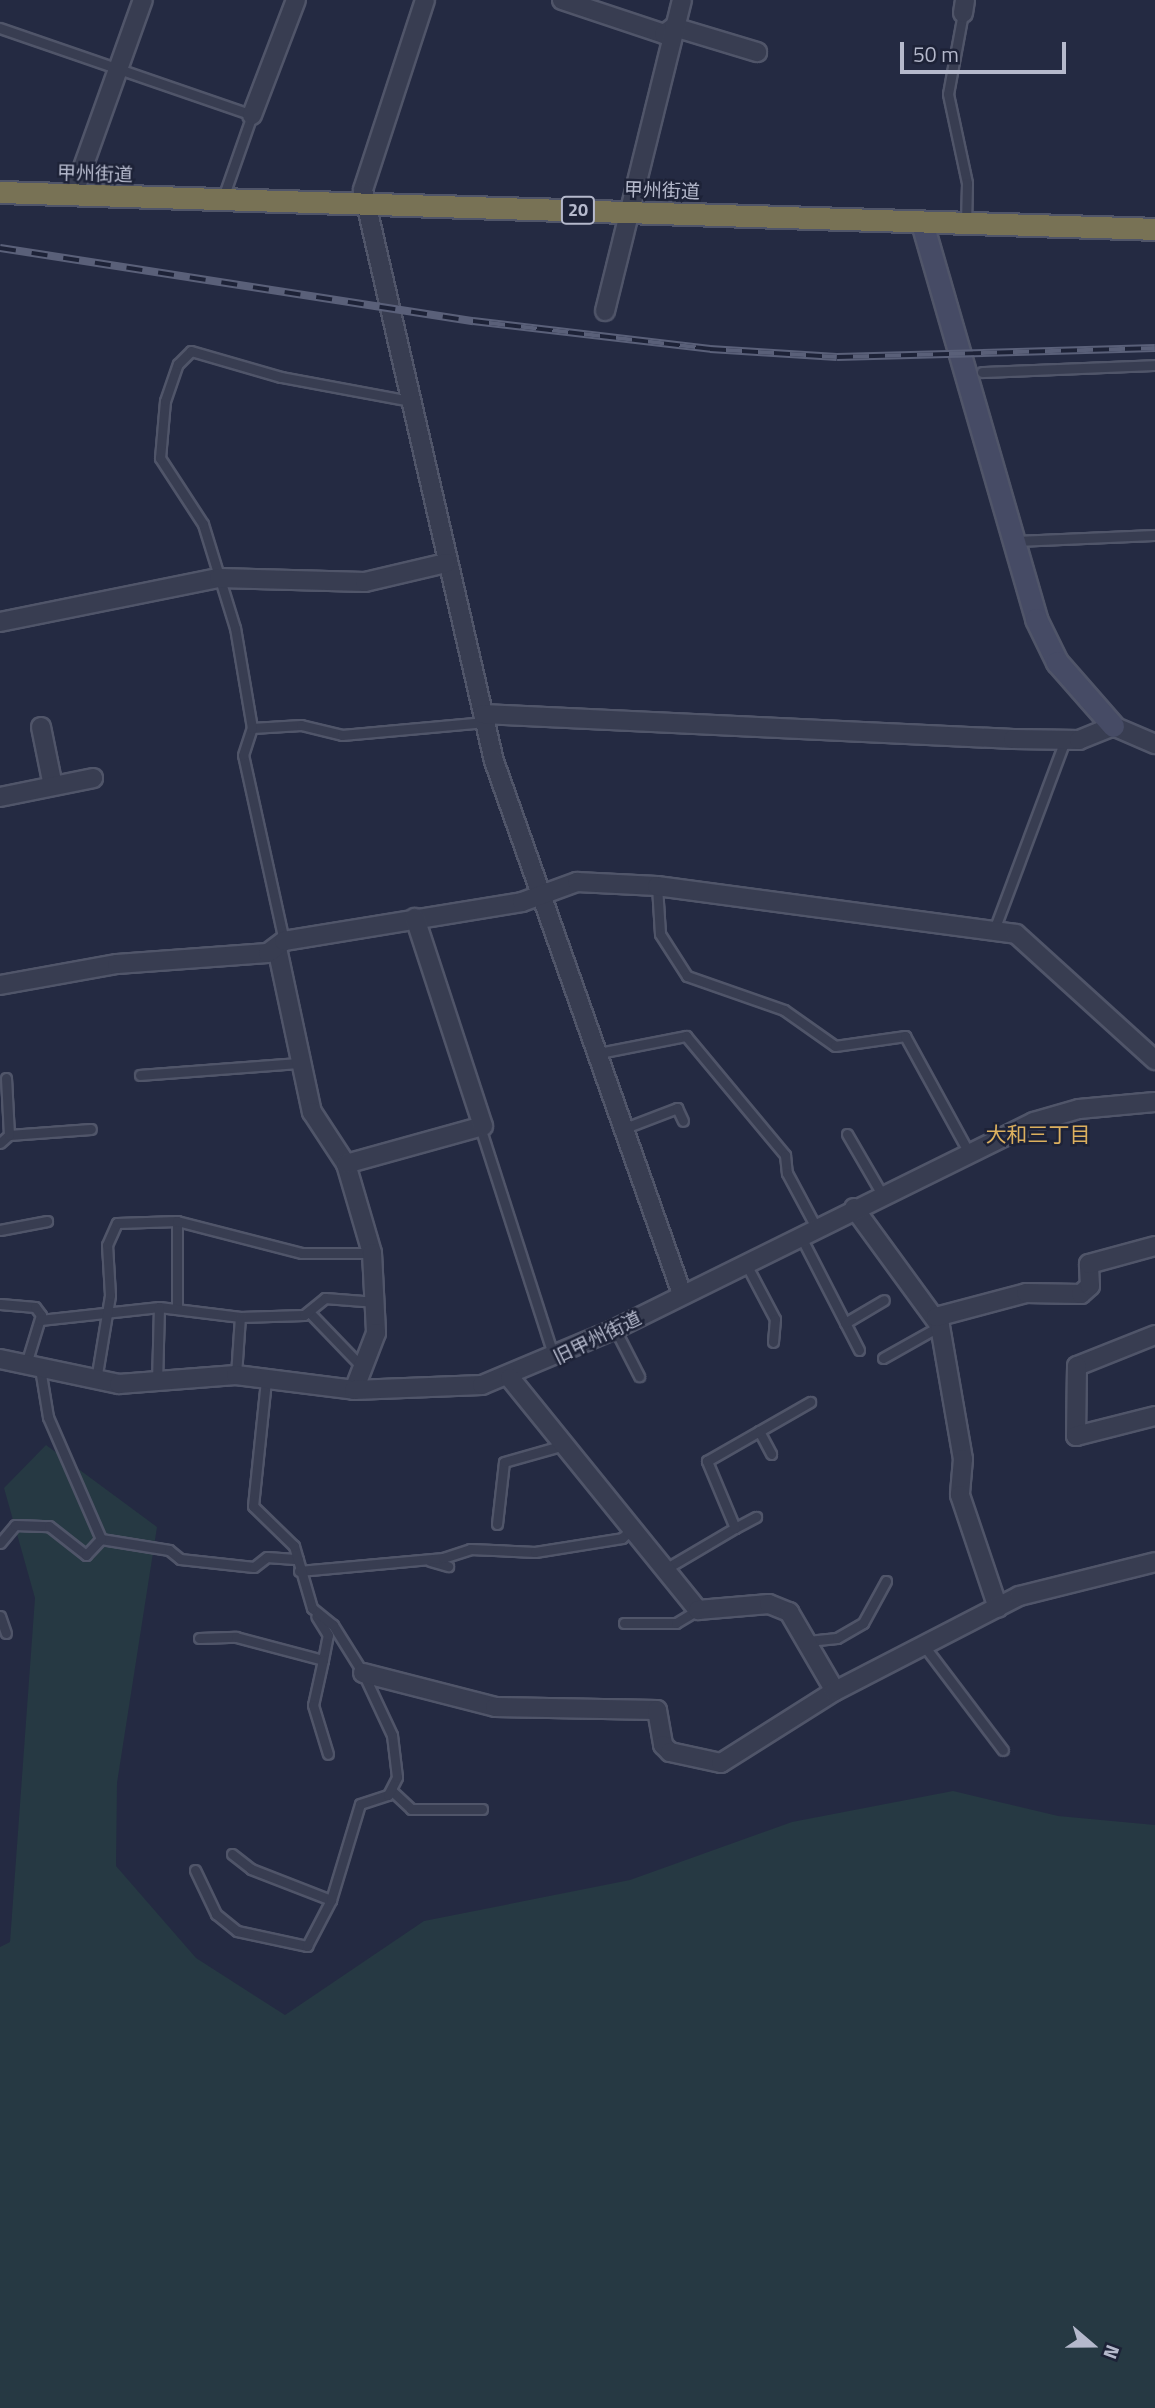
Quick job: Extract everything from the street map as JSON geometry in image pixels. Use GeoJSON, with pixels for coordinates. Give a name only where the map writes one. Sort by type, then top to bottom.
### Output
{"type":"FeatureCollection","features":[{"type":"Feature","properties":{"kind":"highway","name":"甲州街道"},"geometry":{"type":"LineString","coordinates":[[0,192],[369,206],[625,211],[966,225],[1155,229]]}},
{"type":"Feature","properties":{"kind":"street"},"geometry":{"type":"LineString","coordinates":[[73,195],[143,0]]}},
{"type":"Feature","properties":{"kind":"street"},"geometry":{"type":"LineString","coordinates":[[252,115],[296,0]]}},
{"type":"Feature","properties":{"kind":"street"},"geometry":{"type":"LineString","coordinates":[[425,0],[363,176],[446,563],[484,718],[682,1293]]}},
{"type":"Feature","properties":{"kind":"street"},"geometry":{"type":"LineString","coordinates":[[562,0],[586,4],[664,34],[674,27]]}},
{"type":"Feature","properties":{"kind":"street"},"geometry":{"type":"LineString","coordinates":[[605,311],[625,211],[682,0]]}},
{"type":"Feature","properties":{"kind":"street"},"geometry":{"type":"LineString","coordinates":[[674,27],[757,52]]}},
{"type":"Feature","properties":{"kind":"street"},"geometry":{"type":"LineString","coordinates":[[922,223],[1013,541],[1057,662],[1113,726],[1155,744]]}},
{"type":"Feature","properties":{"kind":"street"},"geometry":{"type":"LineString","coordinates":[[0,622],[219,578],[365,582],[446,563]]}},
{"type":"Feature","properties":{"kind":"street"},"geometry":{"type":"LineString","coordinates":[[484,718],[1065,740],[1113,726]]}},
{"type":"Feature","properties":{"kind":"street"},"geometry":{"type":"LineString","coordinates":[[41,727],[52,786]]}},
{"type":"Feature","properties":{"kind":"street"},"geometry":{"type":"LineString","coordinates":[[0,797],[93,778]]}},
{"type":"Feature","properties":{"kind":"street"},"geometry":{"type":"LineString","coordinates":[[0,985],[281,944],[544,895],[577,882],[657,887],[994,930],[1027,939],[1155,1060]]}},
{"type":"Feature","properties":{"kind":"street"},"geometry":{"type":"LineString","coordinates":[[346,1164],[480,1127],[415,918]]}},
{"type":"Feature","properties":{"kind":"street"},"geometry":{"type":"LineString","coordinates":[[281,944],[312,1112],[346,1164],[372,1253],[378,1302],[354,1390]]}},
{"type":"Feature","properties":{"kind":"street","name":"旧甲州街道"},"geometry":{"type":"LineString","coordinates":[[0,1359],[96,1380],[157,1384],[236,1375],[354,1390],[510,1378],[615,1329],[968,1151],[1079,1109],[1155,1102]]}},
{"type":"Feature","properties":{"kind":"street"},"geometry":{"type":"LineString","coordinates":[[854,1208],[938,1322],[963,1459],[960,1495],[998,1608]]}},
{"type":"Feature","properties":{"kind":"street"},"geometry":{"type":"LineString","coordinates":[[938,1322],[1026,1293],[1081,1294],[1090,1286],[1089,1264],[1155,1246]]}},
{"type":"Feature","properties":{"kind":"street"},"geometry":{"type":"LineString","coordinates":[[1155,1335],[1077,1366],[1076,1436],[1155,1416]]}},
{"type":"Feature","properties":{"kind":"street"},"geometry":{"type":"LineString","coordinates":[[510,1378],[568,1444],[698,1610],[769,1604],[789,1612],[835,1691]]}},
{"type":"Feature","properties":{"kind":"street"},"geometry":{"type":"LineString","coordinates":[[363,1673],[495,1707],[657,1710],[663,1745],[705,1762],[722,1763],[835,1691],[1043,1585],[1155,1562]]}},
{"type":"Feature","properties":{"kind":"lane"},"geometry":{"type":"LineString","coordinates":[[964,6],[949,118],[967,183],[966,225]]}},
{"type":"Feature","properties":{"kind":"lane"},"geometry":{"type":"LineString","coordinates":[[0,28],[252,115],[223,199]]}},
{"type":"Feature","properties":{"kind":"lane"},"geometry":{"type":"LineString","coordinates":[[281,944],[243,755],[252,728],[235,628],[203,524],[160,458],[165,401],[178,364],[191,351],[281,377],[411,401]]}},
{"type":"Feature","properties":{"kind":"lane"},"geometry":{"type":"LineString","coordinates":[[982,372],[1155,365]]}},
{"type":"Feature","properties":{"kind":"lane"},"geometry":{"type":"LineString","coordinates":[[1013,541],[1155,534]]}},
{"type":"Feature","properties":{"kind":"lane"},"geometry":{"type":"LineString","coordinates":[[252,728],[301,725],[342,734],[484,718]]}},
{"type":"Feature","properties":{"kind":"lane"},"geometry":{"type":"LineString","coordinates":[[994,930],[1065,740]]}},
{"type":"Feature","properties":{"kind":"lane"},"geometry":{"type":"LineString","coordinates":[[657,887],[660,934],[687,976],[784,1010],[835,1046],[905,1037],[968,1151]]}},
{"type":"Feature","properties":{"kind":"lane"},"geometry":{"type":"LineString","coordinates":[[599,1053],[686,1036],[785,1155],[787,1173],[808,1231],[845,1323],[859,1350]]}},
{"type":"Feature","properties":{"kind":"lane"},"geometry":{"type":"LineString","coordinates":[[140,1074],[301,1063]]}},
{"type":"Feature","properties":{"kind":"lane"},"geometry":{"type":"LineString","coordinates":[[6,1078],[9,1135]]}},
{"type":"Feature","properties":{"kind":"lane"},"geometry":{"type":"LineString","coordinates":[[625,1128],[677,1108],[683,1121]]}},
{"type":"Feature","properties":{"kind":"lane"},"geometry":{"type":"LineString","coordinates":[[480,1127],[554,1358]]}},
{"type":"Feature","properties":{"kind":"lane"},"geometry":{"type":"LineString","coordinates":[[0,1143],[9,1135],[91,1129]]}},
{"type":"Feature","properties":{"kind":"lane"},"geometry":{"type":"LineString","coordinates":[[846,1134],[883,1196]]}},
{"type":"Feature","properties":{"kind":"lane"},"geometry":{"type":"LineString","coordinates":[[0,1230],[47,1221]]}},
{"type":"Feature","properties":{"kind":"lane"},"geometry":{"type":"LineString","coordinates":[[96,1380],[106,1317],[107,1245],[117,1223],[177,1221],[302,1253],[372,1253]]}},
{"type":"Feature","properties":{"kind":"lane"},"geometry":{"type":"LineString","coordinates":[[177,1221],[177,1309]]}},
{"type":"Feature","properties":{"kind":"lane"},"geometry":{"type":"LineString","coordinates":[[745,1262],[775,1319],[773,1342]]}},
{"type":"Feature","properties":{"kind":"lane"},"geometry":{"type":"LineString","coordinates":[[40,1320],[106,1317],[159,1307],[240,1317],[312,1314],[326,1298],[378,1302]]}},
{"type":"Feature","properties":{"kind":"lane"},"geometry":{"type":"LineString","coordinates":[[845,1323],[884,1300]]}},
{"type":"Feature","properties":{"kind":"lane"},"geometry":{"type":"LineString","coordinates":[[0,1304],[35,1307],[40,1320],[33,1366],[48,1417],[101,1539]]}},
{"type":"Feature","properties":{"kind":"lane"},"geometry":{"type":"LineString","coordinates":[[157,1384],[159,1307]]}},
{"type":"Feature","properties":{"kind":"lane"},"geometry":{"type":"LineString","coordinates":[[312,1314],[362,1367]]}},
{"type":"Feature","properties":{"kind":"lane"},"geometry":{"type":"LineString","coordinates":[[236,1375],[240,1317]]}},
{"type":"Feature","properties":{"kind":"lane"},"geometry":{"type":"LineString","coordinates":[[883,1358],[938,1322]]}},
{"type":"Feature","properties":{"kind":"lane"},"geometry":{"type":"LineString","coordinates":[[615,1329],[639,1376]]}},
{"type":"Feature","properties":{"kind":"lane"},"geometry":{"type":"LineString","coordinates":[[266,1380],[253,1506],[295,1546],[299,1571],[312,1608],[328,1635],[313,1705],[328,1754]]}},
{"type":"Feature","properties":{"kind":"lane"},"geometry":{"type":"LineString","coordinates":[[735,1528],[707,1461],[810,1402]]}},
{"type":"Feature","properties":{"kind":"lane"},"geometry":{"type":"LineString","coordinates":[[759,1431],[771,1454]]}},
{"type":"Feature","properties":{"kind":"lane"},"geometry":{"type":"LineString","coordinates":[[496,1524],[504,1462],[568,1444]]}},
{"type":"Feature","properties":{"kind":"lane"},"geometry":{"type":"LineString","coordinates":[[667,1568],[755,1517]]}},
{"type":"Feature","properties":{"kind":"lane"},"geometry":{"type":"LineString","coordinates":[[0,1543],[15,1525],[49,1526],[86,1555],[101,1539]]}},
{"type":"Feature","properties":{"kind":"lane"},"geometry":{"type":"LineString","coordinates":[[299,1571],[429,1559],[470,1549],[535,1552],[622,1538],[634,1527]]}},
{"type":"Feature","properties":{"kind":"lane"},"geometry":{"type":"LineString","coordinates":[[101,1539],[169,1550],[180,1559],[254,1567],[267,1557],[298,1559]]}},
{"type":"Feature","properties":{"kind":"lane"},"geometry":{"type":"LineString","coordinates":[[429,1559],[448,1566]]}},
{"type":"Feature","properties":{"kind":"lane"},"geometry":{"type":"LineString","coordinates":[[808,1641],[837,1638],[863,1623],[886,1581]]}},
{"type":"Feature","properties":{"kind":"lane"},"geometry":{"type":"LineString","coordinates":[[312,1608],[333,1625],[363,1673],[397,1756],[391,1791]]}},
{"type":"Feature","properties":{"kind":"lane"},"geometry":{"type":"LineString","coordinates":[[624,1623],[676,1623],[698,1610]]}},
{"type":"Feature","properties":{"kind":"lane"},"geometry":{"type":"LineString","coordinates":[[0,1616],[6,1633]]}},
{"type":"Feature","properties":{"kind":"lane"},"geometry":{"type":"LineString","coordinates":[[199,1638],[236,1637],[323,1660]]}},
{"type":"Feature","properties":{"kind":"lane"},"geometry":{"type":"LineString","coordinates":[[925,1647],[1003,1751]]}},
{"type":"Feature","properties":{"kind":"lane"},"geometry":{"type":"LineString","coordinates":[[391,1791],[411,1809],[482,1809]]}},
{"type":"Feature","properties":{"kind":"lane"},"geometry":{"type":"LineString","coordinates":[[195,1870],[216,1914],[252,1938],[307,1946],[331,1899],[359,1804],[391,1791]]}},
{"type":"Feature","properties":{"kind":"lane"},"geometry":{"type":"LineString","coordinates":[[232,1854],[251,1869],[331,1899]]}},
{"type":"Feature","properties":{"kind":"shaded area"},"geometry":{"type":"Polygon","coordinates":[[[46,1445],[157,1527],[117,1783],[116,1866],[196,1958],[285,2015],[424,1921],[630,1880],[792,1822],[953,1791],[1058,1816],[1155,1825],[1155,2408],[0,2408],[0,1947],[10,1942],[35,1598],[4,1488],[46,1445]]]}},
{"type":"Feature","properties":{"kind":"railway"},"geometry":{"type":"LineString","coordinates":[[0,248],[473,321],[710,349],[837,357],[1155,348]]}},
{"type":"Feature","properties":{"kind":"district","name":"大和三丁目"},"geometry":{"type":"Point","coordinates":[1038,1134]}}]}
